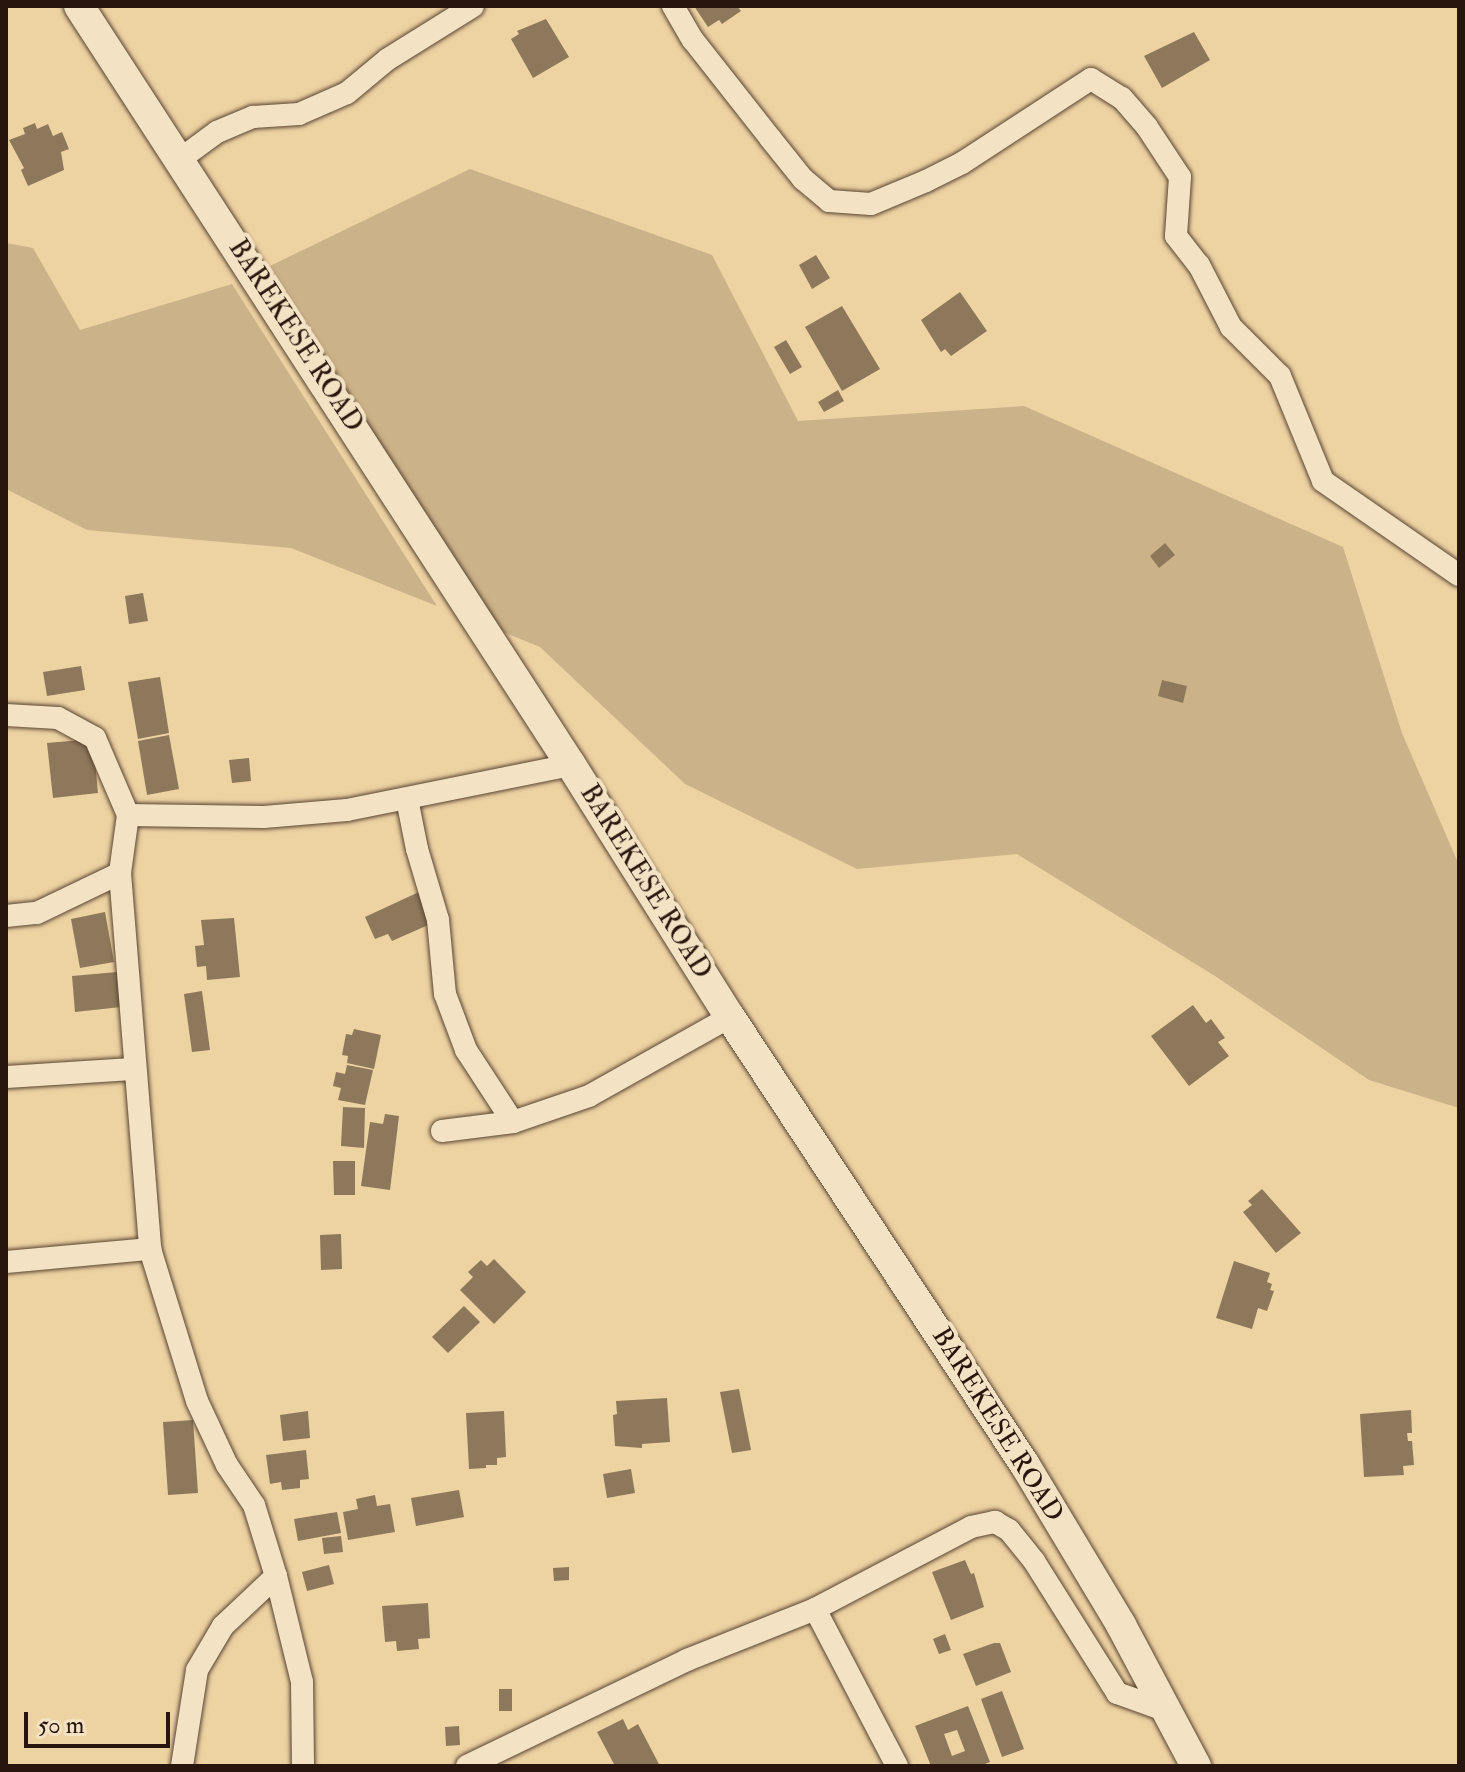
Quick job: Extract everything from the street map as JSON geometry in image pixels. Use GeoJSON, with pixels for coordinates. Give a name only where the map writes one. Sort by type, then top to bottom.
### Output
{"type":"FeatureCollection","features":[{"type":"Feature","properties":{"kind":"main road","name":"BAREKESE ROAD"},"geometry":{"type":"LineString","coordinates":[[79,6],[571,765],[730,1017],[1025,1465],[1121,1625],[1196,1766]]}},
{"type":"Feature","properties":{"kind":"street"},"geometry":{"type":"LineString","coordinates":[[179,160],[217,132],[253,117],[299,114],[347,93],[388,59],[473,6]]}},
{"type":"Feature","properties":{"kind":"street"},"geometry":{"type":"LineString","coordinates":[[673,6],[693,40],[770,138],[803,179],[829,201],[871,204],[926,181],[962,163],[1091,79],[1122,98],[1147,127],[1180,177],[1176,236],[1199,265],[1231,327],[1280,376],[1291,410],[1323,481],[1459,575]]}},
{"type":"Feature","properties":{"kind":"street"},"geometry":{"type":"LineString","coordinates":[[6,715],[58,718],[95,738],[128,815],[120,873],[133,1069],[150,1249],[197,1401],[227,1465],[254,1505],[276,1576],[302,1682],[303,1766]]}},
{"type":"Feature","properties":{"kind":"street"},"geometry":{"type":"LineString","coordinates":[[128,815],[264,817],[347,810],[407,799],[458,785],[571,765]]}},
{"type":"Feature","properties":{"kind":"street"},"geometry":{"type":"LineString","coordinates":[[407,799],[417,849],[438,920],[445,994],[466,1050],[513,1122]]}},
{"type":"Feature","properties":{"kind":"street"},"geometry":{"type":"LineString","coordinates":[[6,916],[37,913],[120,873]]}},
{"type":"Feature","properties":{"kind":"street"},"geometry":{"type":"LineString","coordinates":[[442,1131],[513,1122],[589,1096],[730,1017]]}},
{"type":"Feature","properties":{"kind":"street"},"geometry":{"type":"LineString","coordinates":[[6,1077],[133,1069]]}},
{"type":"Feature","properties":{"kind":"street"},"geometry":{"type":"LineString","coordinates":[[6,1262],[150,1249]]}},
{"type":"Feature","properties":{"kind":"street"},"geometry":{"type":"LineString","coordinates":[[467,1766],[687,1660],[815,1609],[971,1527],[995,1522],[1009,1530],[1034,1561],[1117,1693],[1167,1711]]}},
{"type":"Feature","properties":{"kind":"street"},"geometry":{"type":"LineString","coordinates":[[182,1766],[197,1670],[223,1626],[276,1576]]}},
{"type":"Feature","properties":{"kind":"street"},"geometry":{"type":"LineString","coordinates":[[815,1609],[897,1766]]}},
{"type":"Feature","properties":{"kind":"shaded area"},"geometry":{"type":"Polygon","coordinates":[[[470,169],[712,255],[798,421],[1024,406],[1343,547],[1402,733],[1459,865],[1459,1108],[1369,1080],[1215,976],[1017,854],[857,869],[685,784],[540,647],[493,628],[270,266],[470,169]]]}},
{"type":"Feature","properties":{"kind":"shaded area"},"geometry":{"type":"Polygon","coordinates":[[[6,243],[33,248],[80,330],[232,284],[437,606],[291,548],[87,530],[6,489],[6,243]]]}},
{"type":"Feature","properties":{"kind":"building"},"geometry":{"type":"Polygon","coordinates":[[[694,6],[737,6],[741,11],[722,24],[719,20],[708,27],[694,6]]]}},
{"type":"Feature","properties":{"kind":"building"},"geometry":{"type":"Polygon","coordinates":[[[546,19],[569,57],[533,78],[511,39],[519,34],[517,31],[546,19]]]}},
{"type":"Feature","properties":{"kind":"building"},"geometry":{"type":"Polygon","coordinates":[[[1194,32],[1210,60],[1162,88],[1144,56],[1194,32]]]}},
{"type":"Feature","properties":{"kind":"building"},"geometry":{"type":"Polygon","coordinates":[[[35,123],[37,129],[48,124],[53,136],[62,132],[69,149],[61,152],[64,170],[28,186],[21,170],[24,168],[9,140],[25,134],[23,128],[35,123]]]}},
{"type":"Feature","properties":{"kind":"building"},"geometry":{"type":"Polygon","coordinates":[[[816,255],[830,278],[812,289],[799,265],[816,255]]]}},
{"type":"Feature","properties":{"kind":"building"},"geometry":{"type":"Polygon","coordinates":[[[960,292],[987,331],[951,356],[945,349],[941,352],[921,320],[960,292]]]}},
{"type":"Feature","properties":{"kind":"building"},"geometry":{"type":"Polygon","coordinates":[[[842,306],[880,369],[842,391],[805,327],[842,306]]]}},
{"type":"Feature","properties":{"kind":"building"},"geometry":{"type":"Polygon","coordinates":[[[786,340],[802,367],[790,374],[774,347],[786,340]]]}},
{"type":"Feature","properties":{"kind":"building"},"geometry":{"type":"Polygon","coordinates":[[[838,390],[844,401],[824,412],[818,402],[838,390]]]}},
{"type":"Feature","properties":{"kind":"building"},"geometry":{"type":"Polygon","coordinates":[[[1165,543],[1175,555],[1159,568],[1150,556],[1165,543]]]}},
{"type":"Feature","properties":{"kind":"building"},"geometry":{"type":"Polygon","coordinates":[[[143,593],[148,621],[129,624],[125,596],[143,593]]]}},
{"type":"Feature","properties":{"kind":"building"},"geometry":{"type":"Polygon","coordinates":[[[81,666],[85,690],[47,696],[43,672],[81,666]]]}},
{"type":"Feature","properties":{"kind":"building"},"geometry":{"type":"Polygon","coordinates":[[[160,677],[169,733],[138,739],[128,682],[160,677]]]}},
{"type":"Feature","properties":{"kind":"building"},"geometry":{"type":"Polygon","coordinates":[[[1162,680],[1187,686],[1183,703],[1158,696],[1162,680]]]}},
{"type":"Feature","properties":{"kind":"building"},"geometry":{"type":"Polygon","coordinates":[[[169,735],[179,789],[147,795],[138,741],[169,735]]]}},
{"type":"Feature","properties":{"kind":"building"},"geometry":{"type":"Polygon","coordinates":[[[93,739],[98,793],[53,798],[47,743],[93,739]]]}},
{"type":"Feature","properties":{"kind":"building"},"geometry":{"type":"Polygon","coordinates":[[[249,758],[251,781],[232,783],[229,760],[249,758]]]}},
{"type":"Feature","properties":{"kind":"building"},"geometry":{"type":"Polygon","coordinates":[[[421,891],[435,922],[392,941],[388,934],[375,939],[365,917],[421,891]]]}},
{"type":"Feature","properties":{"kind":"building"},"geometry":{"type":"Polygon","coordinates":[[[105,912],[114,962],[80,968],[71,919],[105,912]]]}},
{"type":"Feature","properties":{"kind":"building"},"geometry":{"type":"Polygon","coordinates":[[[234,918],[240,977],[207,980],[206,966],[197,967],[195,946],[204,945],[201,920],[234,918]]]}},
{"type":"Feature","properties":{"kind":"building"},"geometry":{"type":"Polygon","coordinates":[[[117,972],[121,1007],[75,1012],[72,976],[117,972]]]}},
{"type":"Feature","properties":{"kind":"building"},"geometry":{"type":"Polygon","coordinates":[[[202,991],[210,1050],[192,1052],[184,994],[202,991]]]}},
{"type":"Feature","properties":{"kind":"building"},"geometry":{"type":"Polygon","coordinates":[[[1193,1005],[1206,1023],[1211,1019],[1225,1038],[1218,1042],[1229,1056],[1189,1086],[1151,1036],[1193,1005]]]}},
{"type":"Feature","properties":{"kind":"building"},"geometry":{"type":"Polygon","coordinates":[[[354,1029],[381,1035],[374,1069],[347,1063],[348,1056],[342,1055],[346,1034],[352,1035],[354,1029]]]}},
{"type":"Feature","properties":{"kind":"building"},"geometry":{"type":"Polygon","coordinates":[[[347,1065],[373,1070],[365,1105],[338,1100],[341,1088],[333,1086],[336,1072],[345,1074],[347,1065]]]}},
{"type":"Feature","properties":{"kind":"building"},"geometry":{"type":"Polygon","coordinates":[[[343,1107],[365,1108],[364,1148],[341,1146],[343,1107]]]}},
{"type":"Feature","properties":{"kind":"building"},"geometry":{"type":"Polygon","coordinates":[[[385,1114],[399,1116],[390,1190],[361,1186],[370,1122],[383,1124],[385,1114]]]}},
{"type":"Feature","properties":{"kind":"building"},"geometry":{"type":"Polygon","coordinates":[[[333,1161],[355,1161],[355,1195],[334,1195],[333,1161]]]}},
{"type":"Feature","properties":{"kind":"building"},"geometry":{"type":"Polygon","coordinates":[[[1262,1189],[1301,1233],[1276,1253],[1243,1212],[1252,1205],[1248,1201],[1262,1189]]]}},
{"type":"Feature","properties":{"kind":"building"},"geometry":{"type":"Polygon","coordinates":[[[341,1234],[342,1269],[321,1270],[320,1235],[341,1234]]]}},
{"type":"Feature","properties":{"kind":"building"},"geometry":{"type":"Polygon","coordinates":[[[494,1259],[526,1292],[494,1324],[460,1290],[473,1277],[468,1272],[481,1260],[487,1266],[494,1259]]]}},
{"type":"Feature","properties":{"kind":"building"},"geometry":{"type":"Polygon","coordinates":[[[1234,1261],[1270,1273],[1267,1282],[1272,1284],[1270,1290],[1274,1291],[1267,1311],[1258,1308],[1252,1329],[1216,1318],[1234,1261]]]}},
{"type":"Feature","properties":{"kind":"building"},"geometry":{"type":"Polygon","coordinates":[[[464,1306],[480,1322],[448,1353],[432,1337],[464,1306]]]}},
{"type":"Feature","properties":{"kind":"building"},"geometry":{"type":"Polygon","coordinates":[[[739,1389],[751,1450],[732,1453],[720,1392],[739,1389]]]}},
{"type":"Feature","properties":{"kind":"building"},"geometry":{"type":"Polygon","coordinates":[[[667,1398],[670,1442],[642,1444],[642,1448],[615,1446],[613,1415],[617,1414],[616,1401],[667,1398]]]}},
{"type":"Feature","properties":{"kind":"building"},"geometry":{"type":"Polygon","coordinates":[[[1411,1410],[1412,1433],[1407,1433],[1408,1441],[1412,1441],[1414,1465],[1403,1466],[1404,1475],[1364,1477],[1360,1414],[1411,1410]]]}},
{"type":"Feature","properties":{"kind":"building"},"geometry":{"type":"Polygon","coordinates":[[[308,1411],[310,1438],[283,1441],[280,1415],[308,1411]]]}},
{"type":"Feature","properties":{"kind":"building"},"geometry":{"type":"Polygon","coordinates":[[[504,1411],[506,1457],[497,1458],[497,1465],[469,1469],[466,1413],[504,1411]]]}},
{"type":"Feature","properties":{"kind":"building"},"geometry":{"type":"Polygon","coordinates":[[[193,1420],[198,1493],[168,1495],[163,1422],[193,1420]]]}},
{"type":"Feature","properties":{"kind":"building"},"geometry":{"type":"Polygon","coordinates":[[[306,1450],[309,1479],[300,1480],[300,1488],[282,1490],[281,1482],[270,1484],[266,1455],[306,1450]]]}},
{"type":"Feature","properties":{"kind":"building"},"geometry":{"type":"Polygon","coordinates":[[[631,1469],[635,1493],[607,1498],[603,1474],[631,1469]]]}},
{"type":"Feature","properties":{"kind":"building"},"geometry":{"type":"Polygon","coordinates":[[[459,1490],[464,1517],[416,1526],[411,1498],[459,1490]]]}},
{"type":"Feature","properties":{"kind":"building"},"geometry":{"type":"Polygon","coordinates":[[[375,1495],[377,1506],[390,1504],[395,1532],[348,1540],[343,1512],[358,1509],[356,1499],[375,1495]]]}},
{"type":"Feature","properties":{"kind":"building"},"geometry":{"type":"Polygon","coordinates":[[[337,1512],[341,1533],[298,1541],[294,1519],[337,1512]]]}},
{"type":"Feature","properties":{"kind":"building"},"geometry":{"type":"Polygon","coordinates":[[[341,1536],[343,1552],[324,1554],[322,1538],[341,1536]]]}},
{"type":"Feature","properties":{"kind":"building"},"geometry":{"type":"Polygon","coordinates":[[[965,1560],[971,1574],[974,1573],[984,1607],[951,1620],[932,1572],[965,1560]]]}},
{"type":"Feature","properties":{"kind":"building"},"geometry":{"type":"Polygon","coordinates":[[[329,1565],[334,1584],[307,1591],[302,1572],[329,1565]]]}},
{"type":"Feature","properties":{"kind":"building"},"geometry":{"type":"Polygon","coordinates":[[[569,1567],[569,1580],[554,1581],[553,1568],[569,1567]]]}},
{"type":"Feature","properties":{"kind":"building"},"geometry":{"type":"Polygon","coordinates":[[[428,1603],[430,1638],[418,1639],[419,1649],[397,1651],[396,1641],[385,1642],[382,1606],[428,1603]]]}},
{"type":"Feature","properties":{"kind":"building"},"geometry":{"type":"Polygon","coordinates":[[[945,1634],[951,1650],[939,1654],[933,1639],[945,1634]]]}},
{"type":"Feature","properties":{"kind":"building"},"geometry":{"type":"Polygon","coordinates":[[[1000,1643],[1011,1672],[976,1686],[963,1654],[1000,1643]]]}},
{"type":"Feature","properties":{"kind":"building"},"geometry":{"type":"Polygon","coordinates":[[[499,1689],[512,1689],[512,1711],[499,1711],[499,1689]]]}},
{"type":"Feature","properties":{"kind":"building"},"geometry":{"type":"Polygon","coordinates":[[[1002,1691],[1024,1749],[1002,1757],[981,1699],[1002,1691]]]}},
{"type":"Feature","properties":{"kind":"building"},"geometry":{"type":"Polygon","coordinates":[[[968,1706],[990,1762],[980,1766],[931,1766],[915,1726],[968,1706]],[[957,1730],[944,1734],[952,1756],[965,1751],[957,1730]]]}},
{"type":"Feature","properties":{"kind":"building"},"geometry":{"type":"Polygon","coordinates":[[[623,1719],[628,1730],[638,1724],[660,1766],[615,1766],[597,1732],[623,1719]]]}},
{"type":"Feature","properties":{"kind":"building"},"geometry":{"type":"Polygon","coordinates":[[[459,1726],[460,1745],[446,1746],[445,1727],[459,1726]]]}}]}
